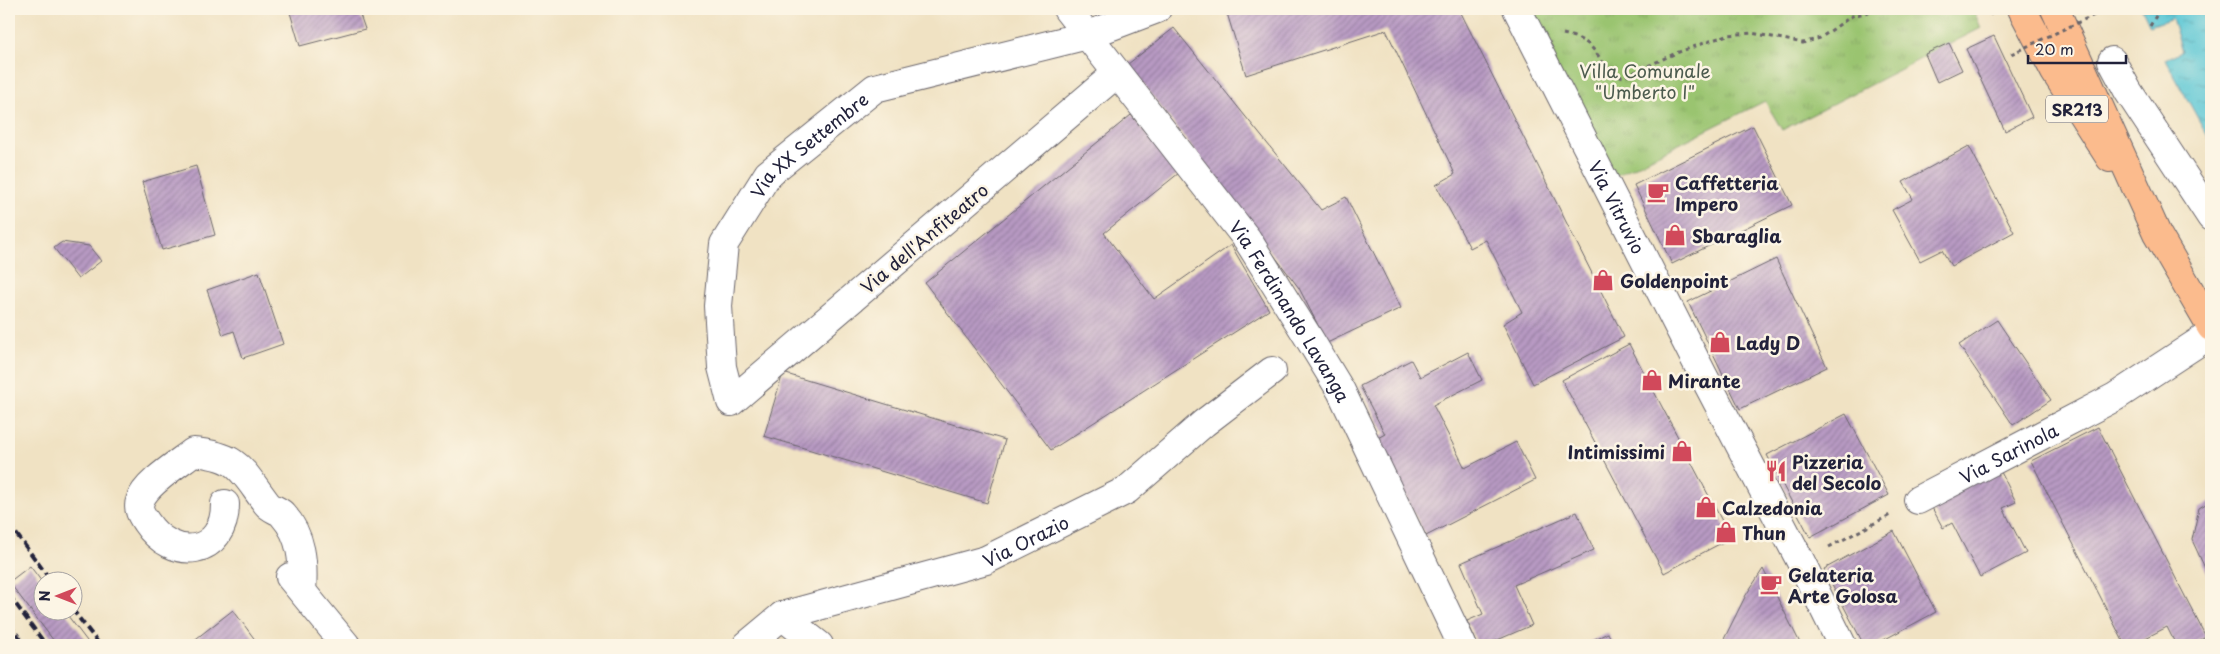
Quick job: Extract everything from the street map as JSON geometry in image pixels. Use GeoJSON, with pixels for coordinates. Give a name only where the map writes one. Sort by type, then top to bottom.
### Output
{"type":"FeatureCollection","features":[{"type":"Feature","properties":{"kind":"main road","name":"SR213"},"geometry":{"type":"LineString","coordinates":[[2022,9],[2054,72],[2080,115],[2142,202]]}},
{"type":"Feature","properties":{"kind":"main road","name":"SR213"},"geometry":{"type":"LineString","coordinates":[[2055,9],[2142,202],[2174,265],[2211,327]]}},
{"type":"Feature","properties":{"kind":"street","name":"Via Ferdinando Lavanga"},"geometry":{"type":"LineString","coordinates":[[1067,9],[1247,239],[1341,391],[1462,645]]}},
{"type":"Feature","properties":{"kind":"street","name":"Via XX Settembre"},"geometry":{"type":"LineString","coordinates":[[730,402],[722,367],[718,306],[724,244],[768,174],[875,88],[1088,35],[1157,9]]}},
{"type":"Feature","properties":{"kind":"street","name":"Via Vitruvio"},"geometry":{"type":"LineString","coordinates":[[1517,9],[1842,645]]}},
{"type":"Feature","properties":{"kind":"street"},"geometry":{"type":"LineString","coordinates":[[2112,61],[2128,91],[2211,217]]}},
{"type":"Feature","properties":{"kind":"street","name":"Via dell'Anfiteatro"},"geometry":{"type":"LineString","coordinates":[[730,402],[1117,73]]}},
{"type":"Feature","properties":{"kind":"street","name":"Via Sarinola"},"geometry":{"type":"LineString","coordinates":[[1918,500],[2115,397],[2211,334]]}},
{"type":"Feature","properties":{"kind":"street","name":"Via Orazio"},"geometry":{"type":"LineString","coordinates":[[747,645],[782,616],[986,560],[1127,490],[1204,423],[1272,371]]}},
{"type":"Feature","properties":{"kind":"street"},"geometry":{"type":"LineString","coordinates":[[225,504],[225,520],[216,537],[202,546],[188,549],[171,546],[155,536],[140,512],[140,501],[149,487],[193,452],[218,454],[241,468],[269,506],[272,520],[282,540],[290,577],[346,645]]}},
{"type":"Feature","properties":{"kind":"street"},"geometry":{"type":"LineString","coordinates":[[782,616],[819,645]]}},
{"type":"Feature","properties":{"kind":"path"},"geometry":{"type":"LineString","coordinates":[[2007,46],[2011,54],[2106,9]]}},
{"type":"Feature","properties":{"kind":"path"},"geometry":{"type":"LineString","coordinates":[[2150,26],[2160,9]]}},
{"type":"Feature","properties":{"kind":"path"},"geometry":{"type":"LineString","coordinates":[[1561,33],[1575,37],[1588,45],[1612,73],[1624,77],[1676,53],[1727,35],[1752,33],[1803,44],[1820,38],[1852,16],[1873,11],[1988,10],[1994,17]]}},
{"type":"Feature","properties":{"kind":"path"},"geometry":{"type":"LineString","coordinates":[[1801,562],[1918,500]]}},
{"type":"Feature","properties":{"kind":"green space","name":"Villa Comunale \"Umberto I\""},"geometry":{"type":"Polygon","coordinates":[[[1526,9],[1973,9],[1981,28],[1782,130],[1765,101],[1611,178],[1526,9]]]}},
{"type":"Feature","properties":{"kind":"water"},"geometry":{"type":"Polygon","coordinates":[[[2142,9],[2211,9],[2211,142],[2165,59],[2182,51],[2172,18],[2150,26],[2142,9]]]}},
{"type":"Feature","properties":{"kind":"building"},"geometry":{"type":"Polygon","coordinates":[[[289,9],[358,9],[365,29],[300,46],[289,9]]]}},
{"type":"Feature","properties":{"kind":"building"},"geometry":{"type":"Polygon","coordinates":[[[1459,9],[1624,337],[1533,384],[1503,324],[1522,312],[1486,240],[1470,248],[1436,185],[1455,174],[1386,30],[1246,75],[1226,10],[1459,9]]]}},
{"type":"Feature","properties":{"kind":"building"},"geometry":{"type":"Polygon","coordinates":[[[1174,28],[1321,210],[1346,197],[1401,308],[1327,343],[1299,288],[1128,64],[1174,28]]]}},
{"type":"Feature","properties":{"kind":"building"},"geometry":{"type":"Polygon","coordinates":[[[1994,36],[2032,117],[2005,131],[1966,49],[1994,36]]]}},
{"type":"Feature","properties":{"kind":"building"},"geometry":{"type":"Polygon","coordinates":[[[1949,43],[1962,70],[1937,82],[1925,54],[1949,43]]]}},
{"type":"Feature","properties":{"kind":"building"},"geometry":{"type":"Polygon","coordinates":[[[1131,115],[1179,173],[1104,233],[1154,299],[1231,245],[1269,310],[1051,450],[925,283],[1131,115]]]}},
{"type":"Feature","properties":{"kind":"building"},"geometry":{"type":"Polygon","coordinates":[[[1753,126],[1792,205],[1672,264],[1634,185],[1753,126]]]}},
{"type":"Feature","properties":{"kind":"building"},"geometry":{"type":"Polygon","coordinates":[[[1969,146],[2014,232],[1951,266],[1942,250],[1920,261],[1892,210],[1913,199],[1903,182],[1969,146]]]}},
{"type":"Feature","properties":{"kind":"building"},"geometry":{"type":"Polygon","coordinates":[[[196,166],[215,235],[162,250],[142,182],[196,166]]]}},
{"type":"Feature","properties":{"kind":"building"},"geometry":{"type":"Polygon","coordinates":[[[62,242],[89,246],[101,261],[78,279],[54,248],[62,242]]]}},
{"type":"Feature","properties":{"kind":"building"},"geometry":{"type":"Polygon","coordinates":[[[1776,259],[1827,367],[1740,409],[1688,302],[1776,259]]]}},
{"type":"Feature","properties":{"kind":"building"},"geometry":{"type":"Polygon","coordinates":[[[259,272],[283,344],[243,358],[234,331],[223,335],[207,290],[259,272]]]}},
{"type":"Feature","properties":{"kind":"building"},"geometry":{"type":"Polygon","coordinates":[[[1997,320],[2051,400],[2013,425],[1959,345],[1997,320]]]}},
{"type":"Feature","properties":{"kind":"building"},"geometry":{"type":"Polygon","coordinates":[[[1629,344],[1731,538],[1664,573],[1562,380],[1629,344]]]}},
{"type":"Feature","properties":{"kind":"building"},"geometry":{"type":"Polygon","coordinates":[[[1468,352],[1482,380],[1433,405],[1465,468],[1516,442],[1535,480],[1426,536],[1376,439],[1385,434],[1360,386],[1411,360],[1420,377],[1468,352]]]}},
{"type":"Feature","properties":{"kind":"building"},"geometry":{"type":"Polygon","coordinates":[[[783,373],[1005,440],[987,503],[764,436],[783,373]]]}},
{"type":"Feature","properties":{"kind":"building"},"geometry":{"type":"Polygon","coordinates":[[[1846,414],[1889,495],[1810,537],[1767,455],[1846,414]]]}},
{"type":"Feature","properties":{"kind":"building"},"geometry":{"type":"Polygon","coordinates":[[[2098,427],[2206,637],[2191,645],[2176,645],[2167,627],[2132,645],[2125,645],[2031,461],[2098,427]]]}},
{"type":"Feature","properties":{"kind":"building"},"geometry":{"type":"Polygon","coordinates":[[[1999,468],[2016,502],[2003,508],[2026,553],[1980,577],[1952,523],[1943,528],[1930,504],[1999,468]]]}},
{"type":"Feature","properties":{"kind":"building"},"geometry":{"type":"Polygon","coordinates":[[[2211,501],[2211,581],[2192,540],[2199,508],[2211,501]]]}},
{"type":"Feature","properties":{"kind":"building"},"geometry":{"type":"Polygon","coordinates":[[[1577,512],[1594,550],[1514,585],[1532,625],[1486,645],[1478,645],[1467,621],[1483,614],[1461,563],[1577,512]]]}},
{"type":"Feature","properties":{"kind":"building"},"geometry":{"type":"Polygon","coordinates":[[[1894,531],[1936,612],[1874,645],[1864,645],[1824,569],[1894,531]]]}},
{"type":"Feature","properties":{"kind":"building"},"geometry":{"type":"Polygon","coordinates":[[[30,566],[34,572],[32,572],[32,612],[9,582],[30,566]]]}},
{"type":"Feature","properties":{"kind":"building"},"geometry":{"type":"Polygon","coordinates":[[[1763,569],[1801,645],[1721,645],[1746,595],[1763,569]]]}},
{"type":"Feature","properties":{"kind":"building"},"geometry":{"type":"Polygon","coordinates":[[[233,610],[259,645],[188,645],[233,610]]]}},
{"type":"Feature","properties":{"kind":"building"},"geometry":{"type":"Polygon","coordinates":[[[39,622],[73,622],[90,645],[57,645],[39,622]]]}},
{"type":"Feature","properties":{"kind":"building"},"geometry":{"type":"Polygon","coordinates":[[[1608,633],[1614,645],[1582,645],[1608,633]]]}},
{"type":"Feature","properties":{"kind":"railway"},"geometry":{"type":"LineString","coordinates":[[9,524],[45,572]]}},
{"type":"Feature","properties":{"kind":"railway"},"geometry":{"type":"LineString","coordinates":[[9,595],[46,645]]}},
{"type":"Feature","properties":{"kind":"railway"},"geometry":{"type":"LineString","coordinates":[[82,622],[100,645]]}},
{"type":"Feature","properties":{"kind":"railway"},"geometry":{"type":"LineString","coordinates":[[9,624],[25,645]]}},
{"type":"Feature","properties":{"kind":"place","name":"Caffetteria Impero"},"geometry":{"type":"Point","coordinates":[1658,192]}},
{"type":"Feature","properties":{"kind":"place","name":"Sbaraglia"},"geometry":{"type":"Point","coordinates":[1675,235]}},
{"type":"Feature","properties":{"kind":"place","name":"Goldenpoint"},"geometry":{"type":"Point","coordinates":[1603,280]}},
{"type":"Feature","properties":{"kind":"place","name":"Lady D"},"geometry":{"type":"Point","coordinates":[1720,342]}},
{"type":"Feature","properties":{"kind":"place","name":"Mirante"},"geometry":{"type":"Point","coordinates":[1652,380]}},
{"type":"Feature","properties":{"kind":"place","name":"Intimissimi"},"geometry":{"type":"Point","coordinates":[1682,451]}},
{"type":"Feature","properties":{"kind":"place","name":"Pizzeria del Secolo"},"geometry":{"type":"Point","coordinates":[1776,471]}},
{"type":"Feature","properties":{"kind":"place","name":"Calzedonia"},"geometry":{"type":"Point","coordinates":[1706,507]}},
{"type":"Feature","properties":{"kind":"place","name":"Thun"},"geometry":{"type":"Point","coordinates":[1726,532]}},
{"type":"Feature","properties":{"kind":"place","name":"Gelateria Arte Golosa"},"geometry":{"type":"Point","coordinates":[1771,584]}}]}
